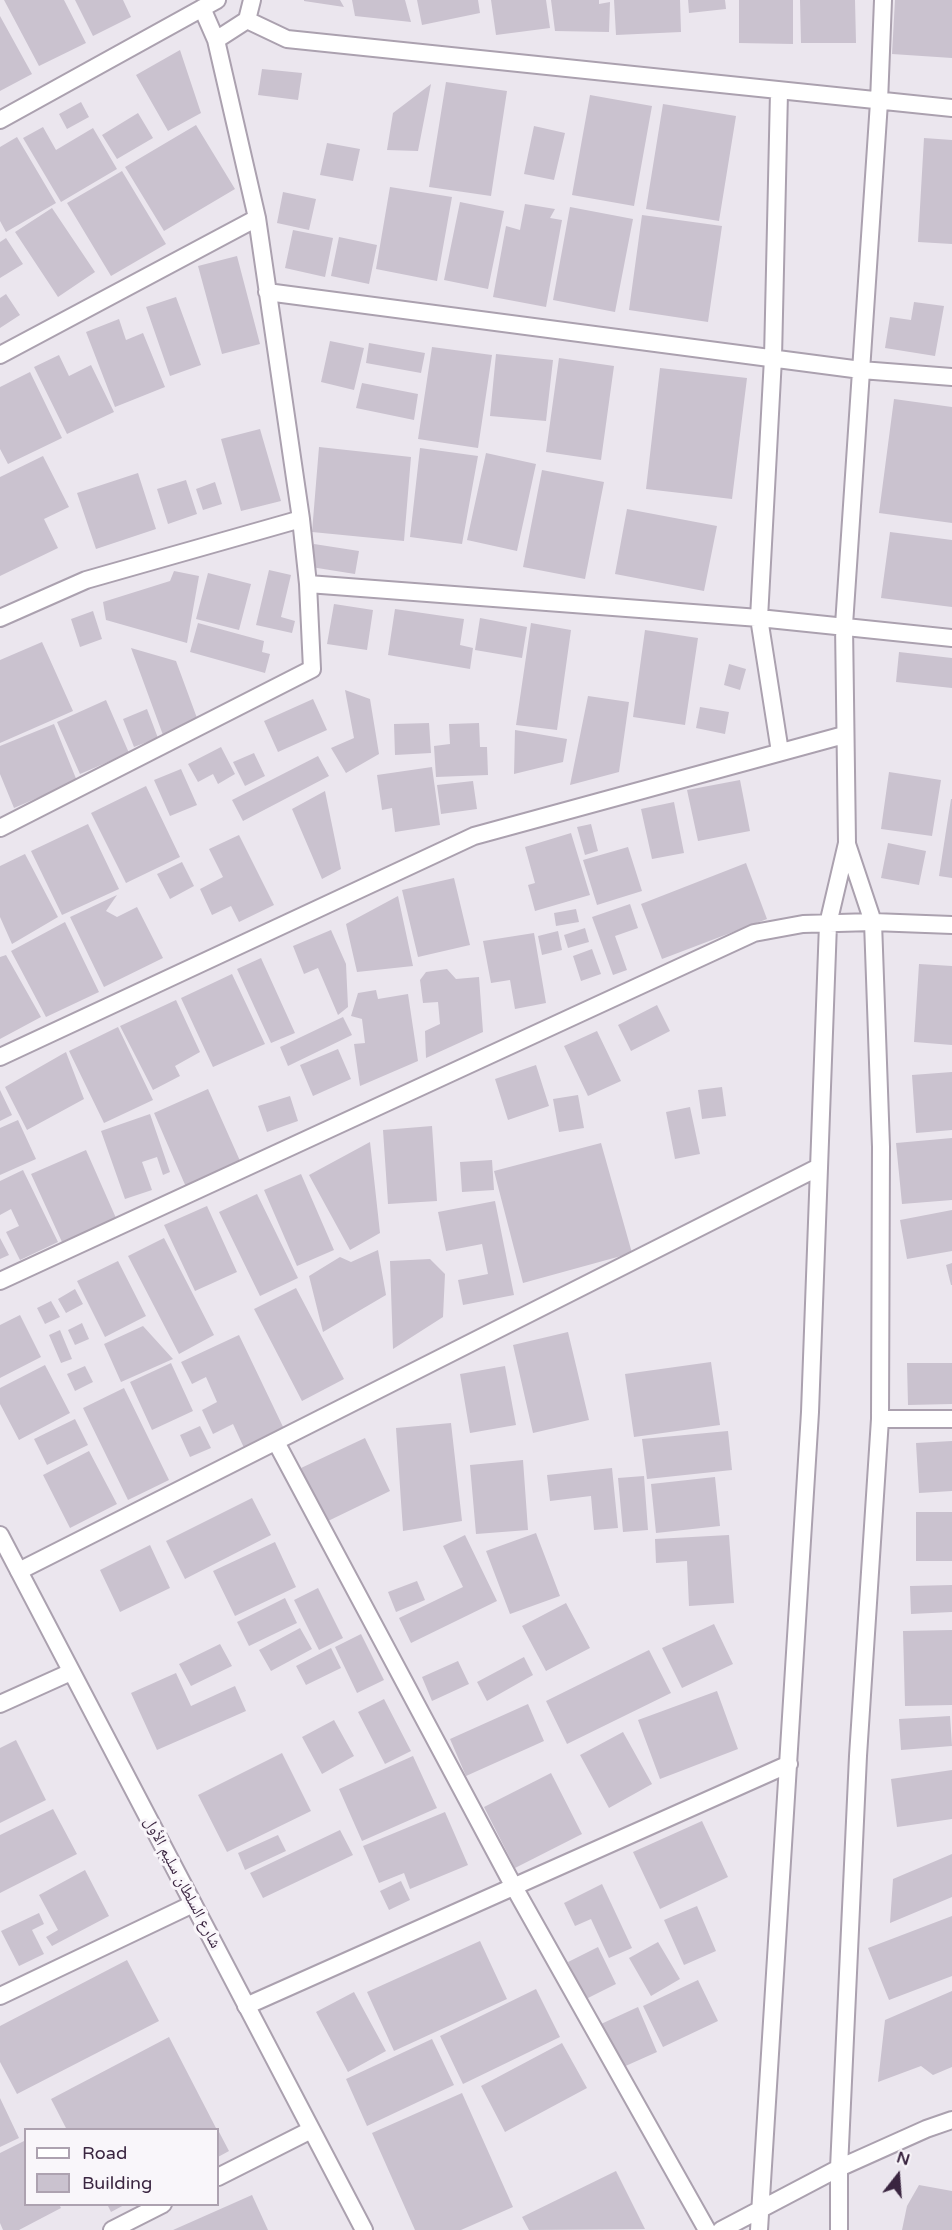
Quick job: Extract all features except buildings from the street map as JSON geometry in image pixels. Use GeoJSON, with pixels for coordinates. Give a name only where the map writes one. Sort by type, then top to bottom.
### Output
{"type":"FeatureCollection","features":[{"type":"Feature","properties":{"kind":"street"},"geometry":{"type":"LineString","coordinates":[[216,40],[247,20],[252,0]]}},
{"type":"Feature","properties":{"kind":"street"},"geometry":{"type":"LineString","coordinates":[[759,2230],[810,1412],[828,924],[847,843],[844,625],[879,102],[883,0]]}},
{"type":"Feature","properties":{"kind":"street"},"geometry":{"type":"LineString","coordinates":[[0,120],[209,4],[257,218],[301,519],[308,584],[312,669],[0,828]]}},
{"type":"Feature","properties":{"kind":"street"},"geometry":{"type":"LineString","coordinates":[[247,20],[286,39],[779,92],[952,108]]}},
{"type":"Feature","properties":{"kind":"street"},"geometry":{"type":"LineString","coordinates":[[779,92],[773,358],[759,618],[780,752]]}},
{"type":"Feature","properties":{"kind":"street"},"geometry":{"type":"LineString","coordinates":[[0,355],[257,218]]}},
{"type":"Feature","properties":{"kind":"street"},"geometry":{"type":"LineString","coordinates":[[267,292],[861,370],[952,376]]}},
{"type":"Feature","properties":{"kind":"street"},"geometry":{"type":"LineString","coordinates":[[0,618],[86,580],[301,519]]}},
{"type":"Feature","properties":{"kind":"street"},"geometry":{"type":"LineString","coordinates":[[308,584],[844,625],[952,638]]}},
{"type":"Feature","properties":{"kind":"street"},"geometry":{"type":"LineString","coordinates":[[0,1058],[474,836],[844,735]]}},
{"type":"Feature","properties":{"kind":"street"},"geometry":{"type":"LineString","coordinates":[[839,2230],[839,2168],[858,1756],[880,1419],[881,1147],[873,922],[847,843]]}},
{"type":"Feature","properties":{"kind":"street"},"geometry":{"type":"LineString","coordinates":[[0,1281],[754,933],[803,924],[873,922],[952,925]]}},
{"type":"Feature","properties":{"kind":"street"},"geometry":{"type":"LineString","coordinates":[[19,1571],[819,1167]]}},
{"type":"Feature","properties":{"kind":"street"},"geometry":{"type":"LineString","coordinates":[[880,1419],[952,1419]]}},
{"type":"Feature","properties":{"kind":"street"},"geometry":{"type":"LineString","coordinates":[[276,1442],[514,1887],[707,2230]]}},
{"type":"Feature","properties":{"kind":"street","name":"شارع السلطان سليم الأول"},"geometry":{"type":"LineString","coordinates":[[0,1535],[364,2230]]}},
{"type":"Feature","properties":{"kind":"street"},"geometry":{"type":"LineString","coordinates":[[0,1704],[71,1672]]}},
{"type":"Feature","properties":{"kind":"street"},"geometry":{"type":"LineString","coordinates":[[246,2006],[789,1764]]}},
{"type":"Feature","properties":{"kind":"street"},"geometry":{"type":"LineString","coordinates":[[0,1996],[193,1904]]}},
{"type":"Feature","properties":{"kind":"street"},"geometry":{"type":"LineString","coordinates":[[721,2230],[839,2168],[926,2129],[952,2120]]}},
{"type":"Feature","properties":{"kind":"street"},"geometry":{"type":"LineString","coordinates":[[219,2176],[311,2130]]}},
{"type":"Feature","properties":{"kind":"street"},"geometry":{"type":"LineString","coordinates":[[112,2230],[161,2206]]}}]}
